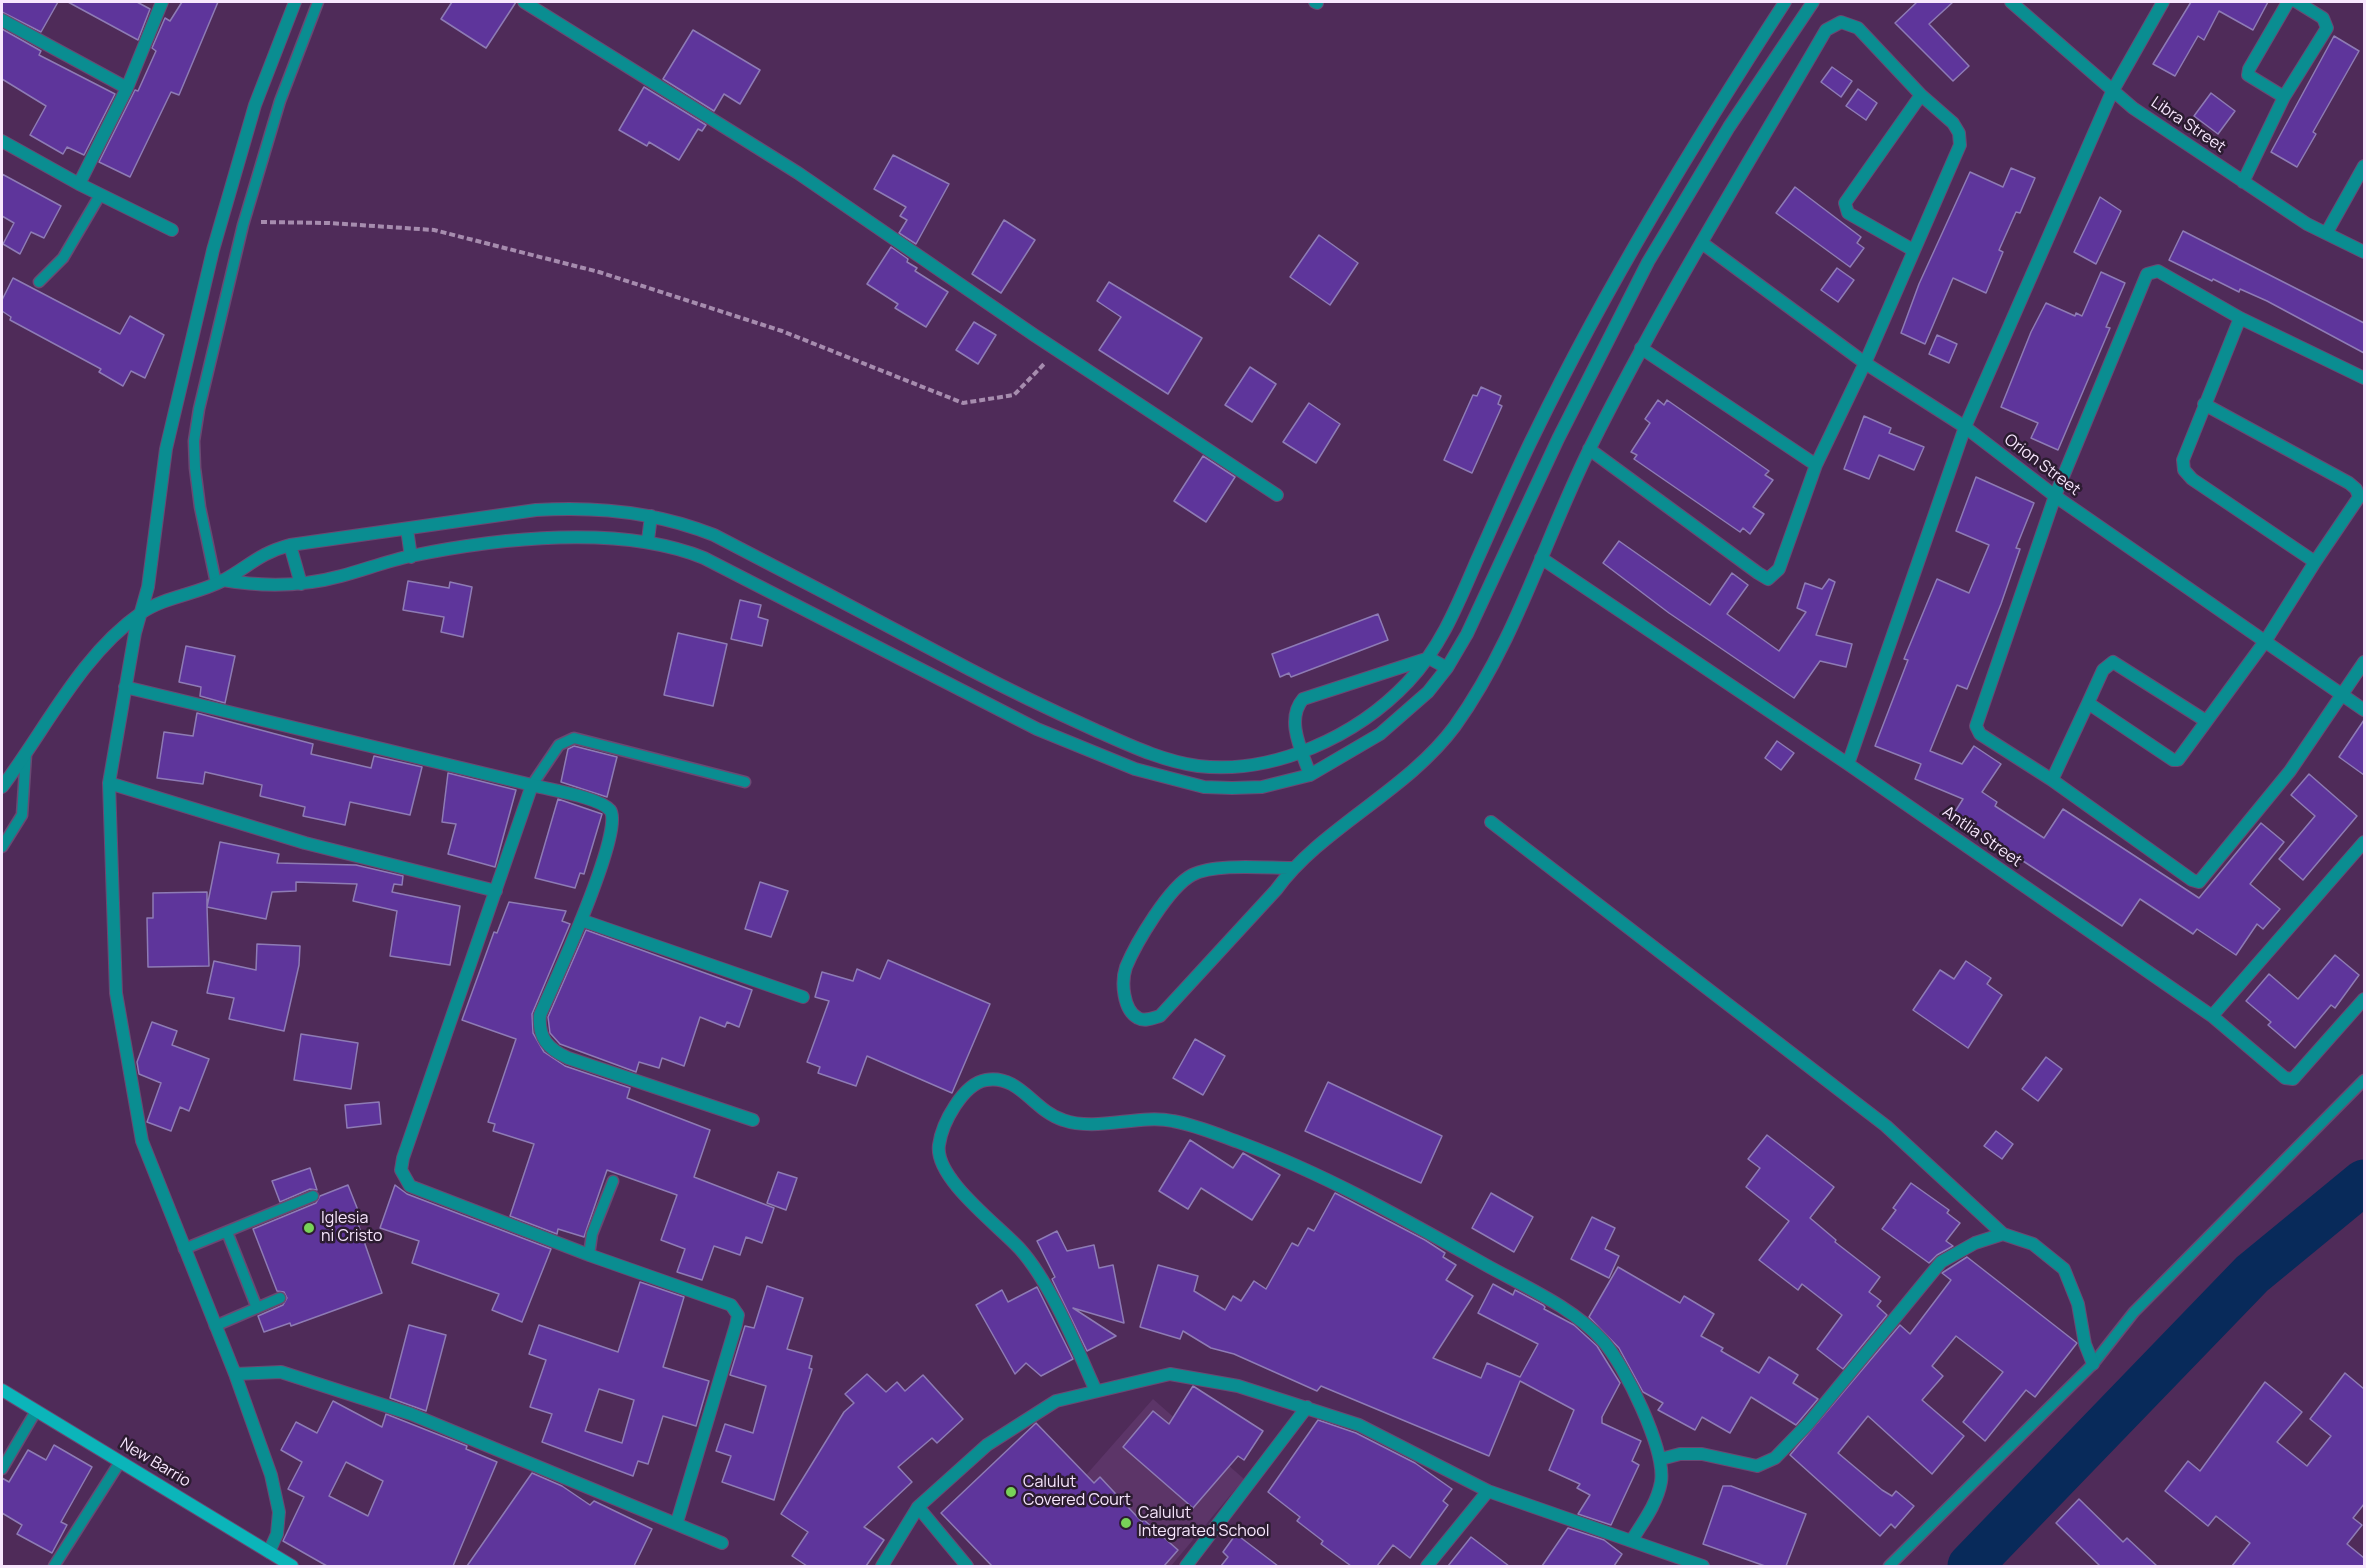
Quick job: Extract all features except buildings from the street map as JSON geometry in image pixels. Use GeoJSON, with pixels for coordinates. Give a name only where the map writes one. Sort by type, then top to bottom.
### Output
{"type":"FeatureCollection","features":[{"type":"Feature","properties":{"kind":"main road","name":"New Barrio"},"geometry":{"type":"LineString","coordinates":[[2,1390],[292,1566]]}},
{"type":"Feature","properties":{"kind":"street"},"geometry":{"type":"LineString","coordinates":[[80,184],[127,88],[162,2]]}},
{"type":"Feature","properties":{"kind":"street"},"geometry":{"type":"LineString","coordinates":[[269,1552],[277,1534],[279,1512],[271,1475],[235,1374],[142,1141],[116,993],[109,783],[135,633],[143,612],[166,449],[213,250],[255,105],[295,2]]}},
{"type":"Feature","properties":{"kind":"street"},"geometry":{"type":"LineString","coordinates":[[524,2],[798,173],[1277,495]]}},
{"type":"Feature","properties":{"kind":"street"},"geometry":{"type":"LineString","coordinates":[[2,787],[84,668],[109,640],[143,612],[220,582],[259,555],[290,545],[536,510],[575,507],[620,510],[651,516],[688,524],[714,535],[1032,702],[1142,751],[1201,766],[1269,761],[1302,751],[1350,728],[1378,708],[1406,685],[1429,658],[1448,625],[1534,434],[1584,335],[1705,125],[1785,2]]}},
{"type":"Feature","properties":{"kind":"street"},"geometry":{"type":"LineString","coordinates":[[220,582],[249,585],[301,584],[338,577],[411,556],[545,539],[648,540],[679,547],[704,558],[1037,729],[1135,769],[1204,787],[1232,788],[1262,786],[1310,775],[1380,734],[1428,692],[1447,668],[1467,634],[1558,439],[1648,262],[1729,127],[1813,2]]}},
{"type":"Feature","properties":{"kind":"street","name":"Libra Street"},"geometry":{"type":"LineString","coordinates":[[2011,2],[2112,92],[2307,224],[2364,252]]}},
{"type":"Feature","properties":{"kind":"street"},"geometry":{"type":"LineString","coordinates":[[1848,764],[1965,428],[2112,92],[2163,2]]}},
{"type":"Feature","properties":{"kind":"street"},"geometry":{"type":"LineString","coordinates":[[2284,97],[2248,75],[2288,2]]}},
{"type":"Feature","properties":{"kind":"street"},"geometry":{"type":"LineString","coordinates":[[2243,182],[2284,97],[2327,28],[2323,18],[2297,2]]}},
{"type":"Feature","properties":{"kind":"street"},"geometry":{"type":"LineString","coordinates":[[2,20],[127,88]]}},
{"type":"Feature","properties":{"kind":"street"},"geometry":{"type":"LineString","coordinates":[[1292,868],[1221,869],[1193,874],[1180,884],[1154,918],[1126,969],[1128,1007],[1138,1018],[1148,1020],[1160,1016],[1276,890],[1292,868],[1399,784],[1454,727],[1502,645],[1589,449],[1641,348],[1826,30],[1841,22],[1858,28],[1921,95],[1953,123],[1959,133],[1960,145],[1865,363],[1816,465],[1779,569],[1768,579],[1589,449]]}},
{"type":"Feature","properties":{"kind":"street"},"geometry":{"type":"LineString","coordinates":[[1913,250],[1848,213],[1845,203],[1921,95]]}},
{"type":"Feature","properties":{"kind":"street"},"geometry":{"type":"LineString","coordinates":[[2,141],[100,195],[172,230]]}},
{"type":"Feature","properties":{"kind":"street"},"geometry":{"type":"LineString","coordinates":[[2327,232],[2364,166]]}},
{"type":"Feature","properties":{"kind":"street"},"geometry":{"type":"LineString","coordinates":[[1669,187],[1687,198]]}},
{"type":"Feature","properties":{"kind":"street","name":"Orion Street"},"geometry":{"type":"LineString","coordinates":[[1702,243],[1865,363],[1965,428],[2055,496],[2364,710]]}},
{"type":"Feature","properties":{"kind":"street"},"geometry":{"type":"LineString","coordinates":[[2364,378],[2240,318],[2158,271],[2147,274],[2055,496],[1976,726],[1980,735],[2052,780],[2192,880],[2199,882],[2290,771],[2343,697],[2364,662]]}},
{"type":"Feature","properties":{"kind":"street"},"geometry":{"type":"LineString","coordinates":[[2240,318],[2183,460],[2184,470],[2192,479],[2315,562]]}},
{"type":"Feature","properties":{"kind":"street"},"geometry":{"type":"LineString","coordinates":[[1641,348],[1816,465]]}},
{"type":"Feature","properties":{"kind":"street"},"geometry":{"type":"LineString","coordinates":[[2088,703],[2173,760],[2181,756],[2266,640],[2359,496],[2356,489],[2349,483],[2204,404]]}},
{"type":"Feature","properties":{"kind":"street"},"geometry":{"type":"LineString","coordinates":[[648,540],[651,516]]}},
{"type":"Feature","properties":{"kind":"street"},"geometry":{"type":"LineString","coordinates":[[407,529],[411,556]]}},
{"type":"Feature","properties":{"kind":"street"},"geometry":{"type":"LineString","coordinates":[[290,545],[301,584]]}},
{"type":"Feature","properties":{"kind":"street","name":"Antlia Street"},"geometry":{"type":"LineString","coordinates":[[1541,558],[1848,764],[2212,1016],[2285,1078],[2293,1078],[2364,999]]}},
{"type":"Feature","properties":{"kind":"street"},"geometry":{"type":"LineString","coordinates":[[1310,775],[1294,714],[1303,699],[1429,658],[1447,668]]}},
{"type":"Feature","properties":{"kind":"street"},"geometry":{"type":"LineString","coordinates":[[2052,780],[2103,670],[2113,662],[2206,721]]}},
{"type":"Feature","properties":{"kind":"street"},"geometry":{"type":"LineString","coordinates":[[125,687],[532,785],[596,802],[610,810],[614,818],[612,837],[581,920],[540,1015],[541,1033],[552,1050],[568,1058],[753,1120]]}},
{"type":"Feature","properties":{"kind":"street"},"geometry":{"type":"LineString","coordinates":[[1135,769],[1142,751]]}},
{"type":"Feature","properties":{"kind":"street"},"geometry":{"type":"LineString","coordinates":[[109,783],[305,843],[496,891]]}},
{"type":"Feature","properties":{"kind":"street"},"geometry":{"type":"LineString","coordinates":[[532,785],[403,1158],[401,1170],[410,1186],[589,1256],[731,1305],[738,1315],[677,1522]]}},
{"type":"Feature","properties":{"kind":"street"},"geometry":{"type":"LineString","coordinates":[[1491,822],[1886,1126],[2003,1234],[2033,1244],[2064,1269],[2078,1304],[2085,1344],[2093,1364]]}},
{"type":"Feature","properties":{"kind":"street"},"geometry":{"type":"LineString","coordinates":[[2212,1016],[2364,842]]}},
{"type":"Feature","properties":{"kind":"street"},"geometry":{"type":"LineString","coordinates":[[581,920],[803,997]]}},
{"type":"Feature","properties":{"kind":"street"},"geometry":{"type":"LineString","coordinates":[[1096,1391],[1066,1324],[1022,1252],[951,1180],[942,1166],[938,1147],[952,1107],[981,1080],[1001,1079],[1015,1085],[1045,1111],[1065,1121],[1172,1120],[1288,1161],[1376,1203],[1543,1297],[1601,1338],[1633,1386],[1661,1459],[1661,1482],[1653,1506],[1632,1540]]}},
{"type":"Feature","properties":{"kind":"street"},"geometry":{"type":"LineString","coordinates":[[1661,1459],[1680,1454],[1702,1454],[1757,1466],[1774,1458],[1808,1424],[1941,1262],[1975,1243],[2003,1234]]}},
{"type":"Feature","properties":{"kind":"street"},"geometry":{"type":"LineString","coordinates":[[235,1374],[266,1371],[298,1376],[411,1414],[677,1522],[722,1543]]}},
{"type":"Feature","properties":{"kind":"street"},"geometry":{"type":"LineString","coordinates":[[882,1566],[918,1507],[987,1445],[1056,1401],[1170,1374],[1238,1386],[1359,1425],[1488,1491],[1632,1540],[1669,1562],[1703,1566]]}},
{"type":"Feature","properties":{"kind":"street"},"geometry":{"type":"LineString","coordinates":[[1186,1566],[1307,1407]]}},
{"type":"Feature","properties":{"kind":"street"},"geometry":{"type":"LineString","coordinates":[[1427,1566],[1488,1491]]}},
{"type":"Feature","properties":{"kind":"street"},"geometry":{"type":"LineString","coordinates":[[918,1507],[967,1566]]}},
{"type":"Feature","properties":{"kind":"lane"},"geometry":{"type":"LineString","coordinates":[[220,582],[200,507],[194,441],[199,409],[243,225],[280,101],[318,2]]}},
{"type":"Feature","properties":{"kind":"lane"},"geometry":{"type":"LineString","coordinates":[[39,282],[63,258],[100,195]]}},
{"type":"Feature","properties":{"kind":"lane"},"geometry":{"type":"LineString","coordinates":[[532,785],[559,745],[574,738],[746,782]]}},
{"type":"Feature","properties":{"kind":"lane"},"geometry":{"type":"LineString","coordinates":[[2,847],[22,815],[26,754]]}},
{"type":"Feature","properties":{"kind":"lane"},"geometry":{"type":"LineString","coordinates":[[1889,1566],[2093,1364],[2134,1312],[2364,1080]]}},
{"type":"Feature","properties":{"kind":"lane"},"geometry":{"type":"LineString","coordinates":[[589,1256],[592,1234],[613,1181]]}},
{"type":"Feature","properties":{"kind":"lane"},"geometry":{"type":"LineString","coordinates":[[184,1249],[313,1196]]}},
{"type":"Feature","properties":{"kind":"lane"},"geometry":{"type":"LineString","coordinates":[[227,1232],[257,1308]]}},
{"type":"Feature","properties":{"kind":"lane"},"geometry":{"type":"LineString","coordinates":[[215,1326],[280,1298]]}},
{"type":"Feature","properties":{"kind":"lane"},"geometry":{"type":"LineString","coordinates":[[2,1469],[36,1411]]}},
{"type":"Feature","properties":{"kind":"lane"},"geometry":{"type":"LineString","coordinates":[[54,1566],[120,1462]]}},
{"type":"Feature","properties":{"kind":"path"},"geometry":{"type":"LineString","coordinates":[[243,225],[263,222],[330,223],[434,230],[599,272],[771,328],[963,403],[1014,395],[1058,349]]}},
{"type":"Feature","properties":{"kind":"shaded area","name":"Calulut Integrated School"},"geometry":{"type":"Polygon","coordinates":[[[1153,1399],[1244,1479],[1171,1566],[1006,1566],[1153,1399]]]}},
{"type":"Feature","properties":{"kind":"waterway"},"geometry":{"type":"LineString","coordinates":[[1970,1566],[2252,1274],[2364,1182]]}},
{"type":"Feature","properties":{"kind":"place","name":"Iglesia ni Cristo"},"geometry":{"type":"Point","coordinates":[309,1228]}},
{"type":"Feature","properties":{"kind":"place","name":"Calulut Covered Court"},"geometry":{"type":"Point","coordinates":[1011,1492]}},
{"type":"Feature","properties":{"kind":"place","name":"Calulut Integrated School"},"geometry":{"type":"Point","coordinates":[1126,1523]}}]}
